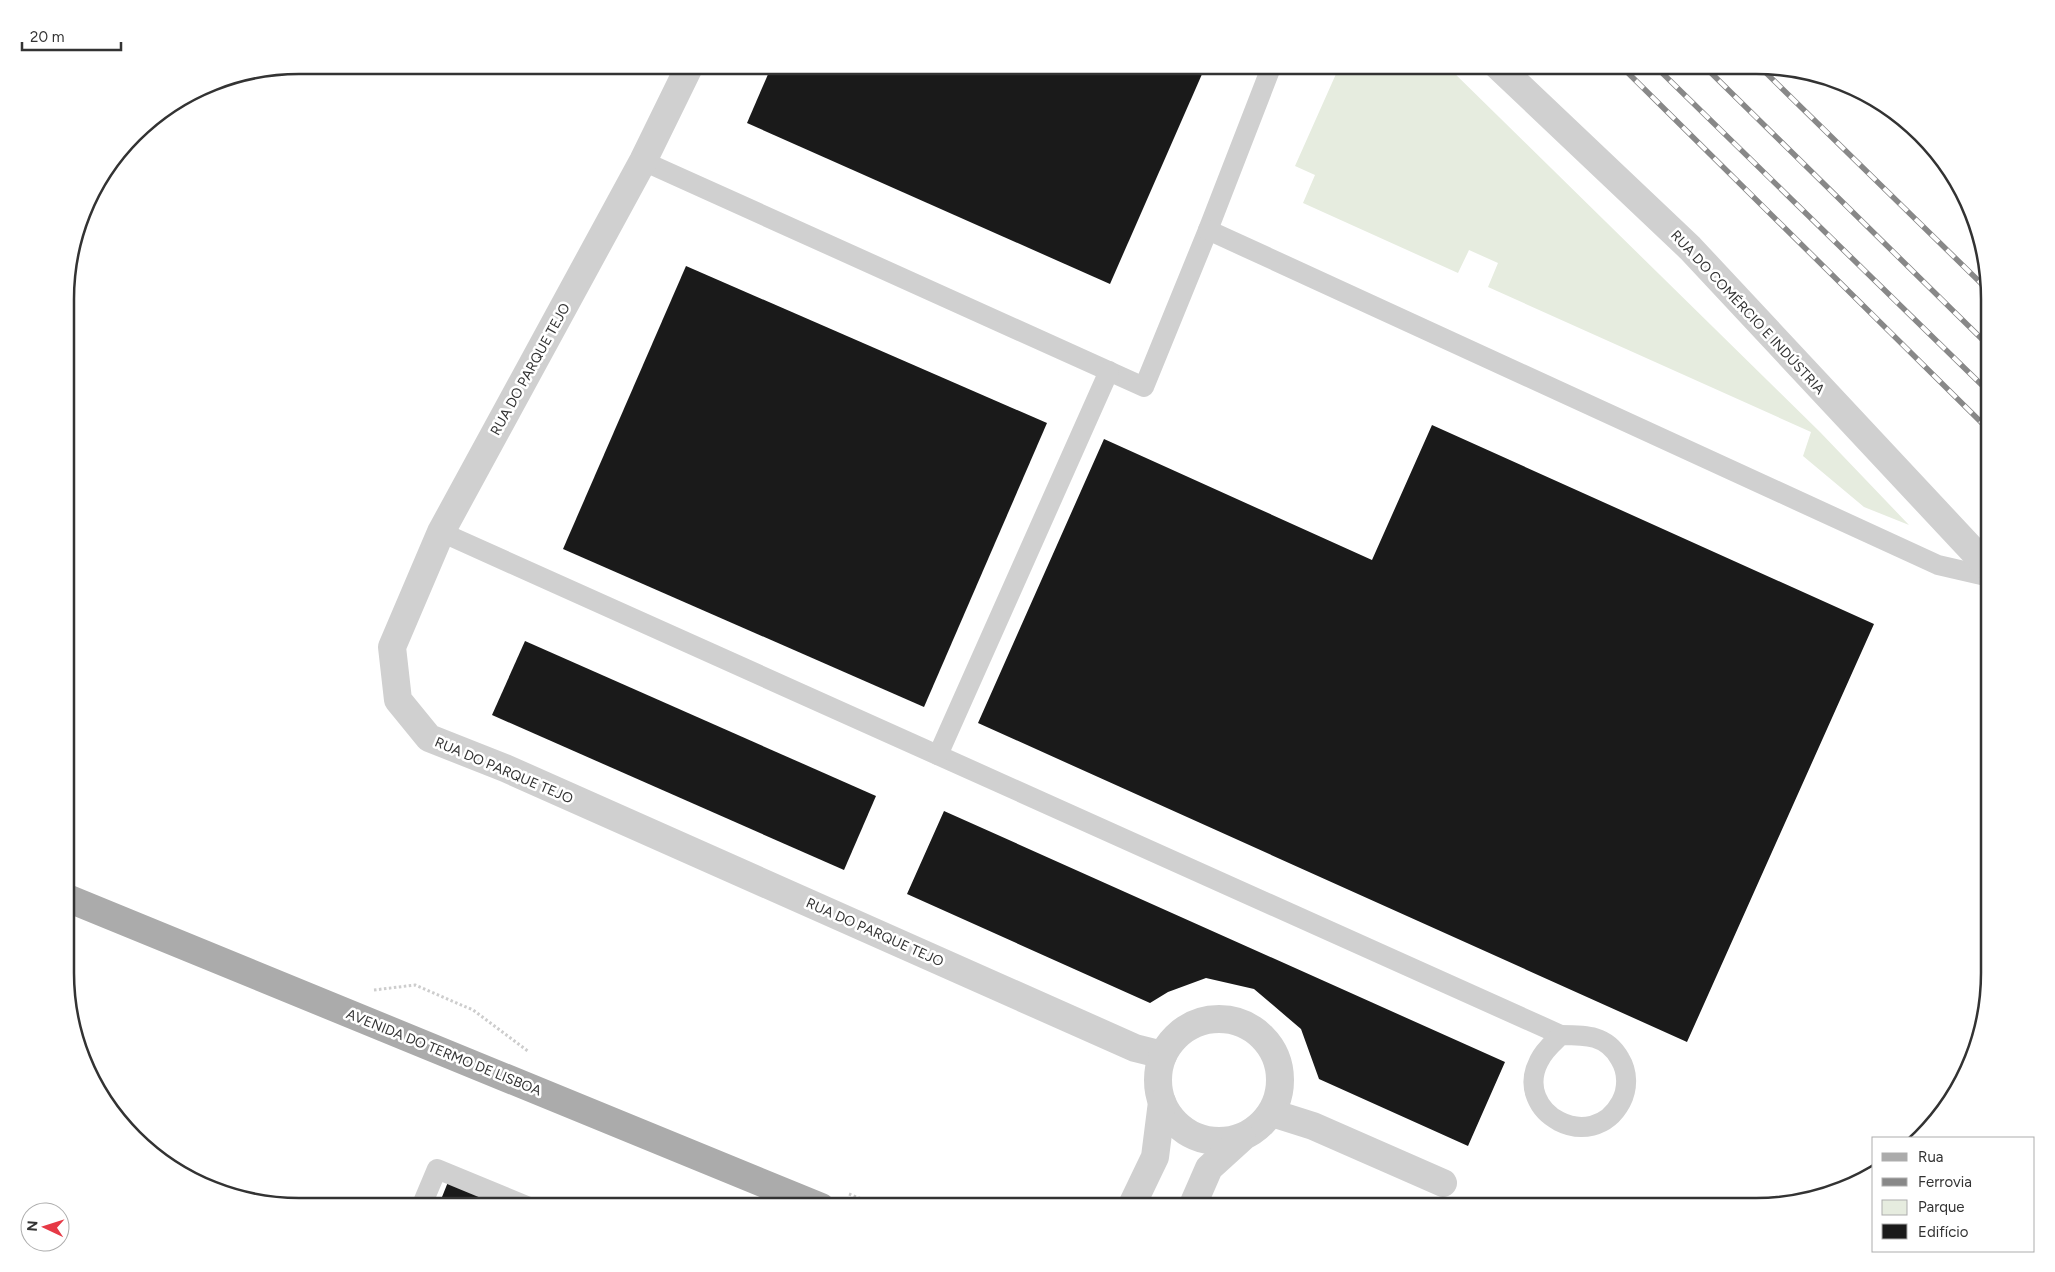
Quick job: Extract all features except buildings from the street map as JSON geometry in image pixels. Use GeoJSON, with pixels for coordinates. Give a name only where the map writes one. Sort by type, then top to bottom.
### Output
{"type":"FeatureCollection","features":[{"type":"Feature","properties":{"kind":"main road","name":"AVENIDA DO TERMO DE LISBOA"},"geometry":{"type":"LineString","coordinates":[[74,901],[799,1198]]}},
{"type":"Feature","properties":{"kind":"street","name":"RUA DO PARQUE TEJO"},"geometry":{"type":"LineString","coordinates":[[686,74],[643,161],[441,532],[392,647],[398,700],[429,738],[505,768],[1135,1048],[1163,1055]]}},
{"type":"Feature","properties":{"kind":"street","name":"RUA DO COMÉRCIO E INDÚSTRIA"},"geometry":{"type":"LineString","coordinates":[[1506,74],[1690,248],[1981,559]]}},
{"type":"Feature","properties":{"kind":"street"},"geometry":{"type":"LineString","coordinates":[[1196,1198],[1209,1168],[1242,1138],[1259,1128],[1272,1113],[1279,1094],[1281,1074],[1275,1054],[1264,1038],[1248,1026],[1229,1020],[1209,1020],[1190,1026],[1174,1038],[1163,1055],[1159,1070],[1158,1087],[1162,1102],[1172,1119],[1186,1132],[1204,1140],[1213,1141],[1223,1142],[1242,1138]]}},
{"type":"Feature","properties":{"kind":"street"},"geometry":{"type":"LineString","coordinates":[[1134,1198],[1155,1157],[1162,1102]]}},
{"type":"Feature","properties":{"kind":"street"},"geometry":{"type":"LineString","coordinates":[[1272,1113],[1313,1126],[1443,1183]]}},
{"type":"Feature","properties":{"kind":"lane"},"geometry":{"type":"LineString","coordinates":[[643,161],[1144,387],[1269,74]]}},
{"type":"Feature","properties":{"kind":"lane"},"geometry":{"type":"LineString","coordinates":[[1208,230],[1938,564],[1981,576]]}},
{"type":"Feature","properties":{"kind":"lane"},"geometry":{"type":"LineString","coordinates":[[938,756],[1109,371]]}},
{"type":"Feature","properties":{"kind":"lane"},"geometry":{"type":"LineString","coordinates":[[441,532],[1561,1035],[1589,1035],[1604,1041],[1616,1051],[1624,1064],[1626,1080],[1625,1095],[1617,1109],[1606,1120],[1592,1126],[1576,1128],[1561,1124],[1549,1116],[1540,1104],[1535,1090],[1534,1075],[1538,1061],[1561,1035]]}},
{"type":"Feature","properties":{"kind":"lane"},"geometry":{"type":"LineString","coordinates":[[425,1198],[437,1169],[508,1198]]}},
{"type":"Feature","properties":{"kind":"green space"},"geometry":{"type":"Polygon","coordinates":[[[1336,74],[1455,74],[1820,432],[1909,525],[1864,507],[1803,456],[1811,432],[1488,287],[1498,263],[1469,250],[1458,273],[1303,203],[1315,175],[1295,166],[1336,74]]]}},
{"type":"Feature","properties":{"kind":"railway"},"geometry":{"type":"LineString","coordinates":[[1629,74],[1981,422]]}},
{"type":"Feature","properties":{"kind":"railway"},"geometry":{"type":"LineString","coordinates":[[1663,74],[1981,384]]}},
{"type":"Feature","properties":{"kind":"railway"},"geometry":{"type":"LineString","coordinates":[[1712,74],[1981,338]]}},
{"type":"Feature","properties":{"kind":"railway"},"geometry":{"type":"LineString","coordinates":[[1767,74],[1981,283]]}}]}
